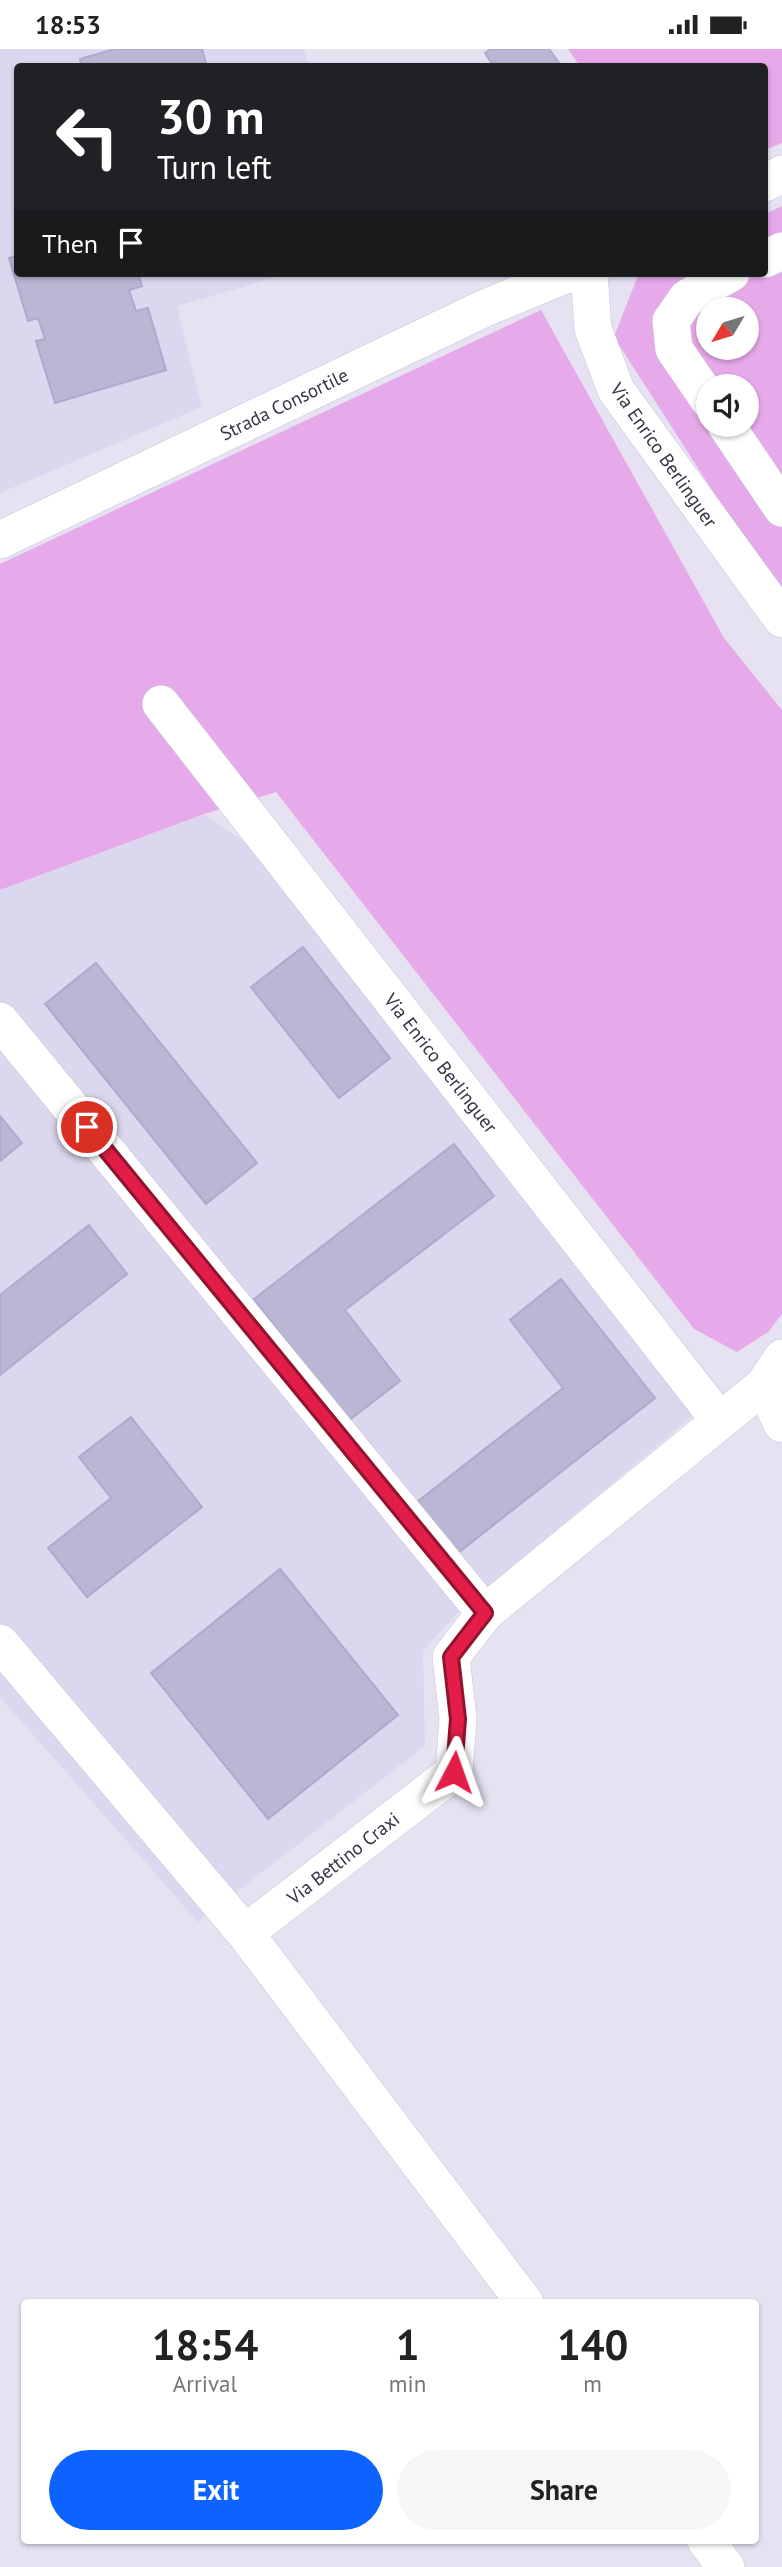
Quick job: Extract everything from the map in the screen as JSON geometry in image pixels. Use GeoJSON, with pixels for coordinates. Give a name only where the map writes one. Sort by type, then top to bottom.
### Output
{"type":"FeatureCollection","features":[{"type":"Feature","properties":{"kind":"street","name":"Strada Consortile"},"geometry":{"type":"LineString","coordinates":[[0,540],[485,308],[560,277]]}},
{"type":"Feature","properties":{"kind":"street","name":"Via Enrico Berlinguer"},"geometry":{"type":"LineString","coordinates":[[589,277],[593,329],[615,390],[782,619]]}},
{"type":"Feature","properties":{"kind":"street"},"geometry":{"type":"LineString","coordinates":[[696,381],[674,349],[671,321],[687,298],[724,277]]}},
{"type":"Feature","properties":{"kind":"street"},"geometry":{"type":"LineString","coordinates":[[734,437],[782,508]]}},
{"type":"Feature","properties":{"kind":"street","name":"Via Enrico Berlinguer"},"geometry":{"type":"LineString","coordinates":[[161,704],[720,1421]]}},
{"type":"Feature","properties":{"kind":"street"},"geometry":{"type":"LineString","coordinates":[[0,1021],[485,1613]]}},
{"type":"Feature","properties":{"kind":"street"},"geometry":{"type":"LineString","coordinates":[[773,1371],[782,1424]]}},
{"type":"Feature","properties":{"kind":"street","name":"Via Bettino Craxi"},"geometry":{"type":"LineString","coordinates":[[245,1933],[454,1772],[458,1719],[451,1657],[485,1613],[720,1421],[773,1371]]}},
{"type":"Feature","properties":{"kind":"street"},"geometry":{"type":"LineString","coordinates":[[0,1643],[245,1933],[522,2299]]}},
{"type":"Feature","properties":{"kind":"street"},"geometry":{"type":"LineString","coordinates":[[708,2544],[726,2567]]}},
{"type":"Feature","properties":{"kind":"shaded area"},"geometry":{"type":"Polygon","coordinates":[[[0,49],[303,49],[309,63],[14,63],[14,277],[276,277],[177,306],[202,407],[0,493],[0,49]]]}},
{"type":"Feature","properties":{"kind":"shaded area"},"geometry":{"type":"Polygon","coordinates":[[[568,49],[782,49],[782,143],[768,149],[768,63],[578,63],[568,49]]]}},
{"type":"Feature","properties":{"kind":"shaded area"},"geometry":{"type":"Polygon","coordinates":[[[782,206],[782,599],[614,337],[637,277],[768,277],[768,213],[782,206]]]}},
{"type":"Feature","properties":{"kind":"shaded area"},"geometry":{"type":"Polygon","coordinates":[[[541,310],[724,638],[782,710],[782,1314],[768,1332],[737,1352],[694,1329],[276,792],[204,814],[0,890],[0,564],[541,310]]]}},
{"type":"Feature","properties":{"kind":"shaded area"},"geometry":{"type":"Polygon","coordinates":[[[204,814],[246,843],[695,1414],[460,1610],[423,1651],[425,1746],[198,1922],[0,1697],[0,890],[204,814]]]}},
{"type":"Feature","properties":{"kind":"building"},"geometry":{"type":"Polygon","coordinates":[[[115,49],[202,49],[206,63],[81,63],[80,59],[115,49]]]}},
{"type":"Feature","properties":{"kind":"building"},"geometry":{"type":"Polygon","coordinates":[[[491,49],[549,49],[559,63],[491,63],[485,53],[491,49]]]}},
{"type":"Feature","properties":{"kind":"building"},"geometry":{"type":"Polygon","coordinates":[[[14,257],[14,275],[9,258],[14,257]]]}},
{"type":"Feature","properties":{"kind":"building"},"geometry":{"type":"Polygon","coordinates":[[[15,277],[139,277],[142,286],[129,290],[136,311],[148,308],[166,370],[55,403],[36,341],[45,339],[38,318],[28,321],[15,277]]]}},
{"type":"Feature","properties":{"kind":"building"},"geometry":{"type":"Polygon","coordinates":[[[303,947],[390,1058],[339,1098],[251,987],[303,947]]]}},
{"type":"Feature","properties":{"kind":"building"},"geometry":{"type":"Polygon","coordinates":[[[96,963],[257,1163],[206,1204],[45,1004],[96,963]]]}},
{"type":"Feature","properties":{"kind":"building"},"geometry":{"type":"Polygon","coordinates":[[[0,1116],[22,1143],[0,1161],[0,1116]]]}},
{"type":"Feature","properties":{"kind":"building"},"geometry":{"type":"Polygon","coordinates":[[[454,1144],[494,1196],[345,1310],[400,1381],[348,1421],[254,1299],[454,1144]]]}},
{"type":"Feature","properties":{"kind":"building"},"geometry":{"type":"Polygon","coordinates":[[[89,1225],[127,1274],[0,1375],[0,1295],[89,1225]]]}},
{"type":"Feature","properties":{"kind":"building"},"geometry":{"type":"Polygon","coordinates":[[[561,1279],[655,1398],[458,1553],[417,1502],[563,1388],[510,1320],[561,1279]]]}},
{"type":"Feature","properties":{"kind":"building"},"geometry":{"type":"Polygon","coordinates":[[[131,1417],[202,1507],[87,1597],[48,1548],[111,1498],[79,1457],[131,1417]]]}},
{"type":"Feature","properties":{"kind":"building"},"geometry":{"type":"Polygon","coordinates":[[[280,1569],[398,1715],[268,1819],[151,1673],[280,1569]]]}},
{"type":"Feature","properties":{"kind":"route"},"geometry":{"type":"LineString","coordinates":[[87,1127],[485,1613],[451,1657],[458,1719],[454,1772]]}}]}
